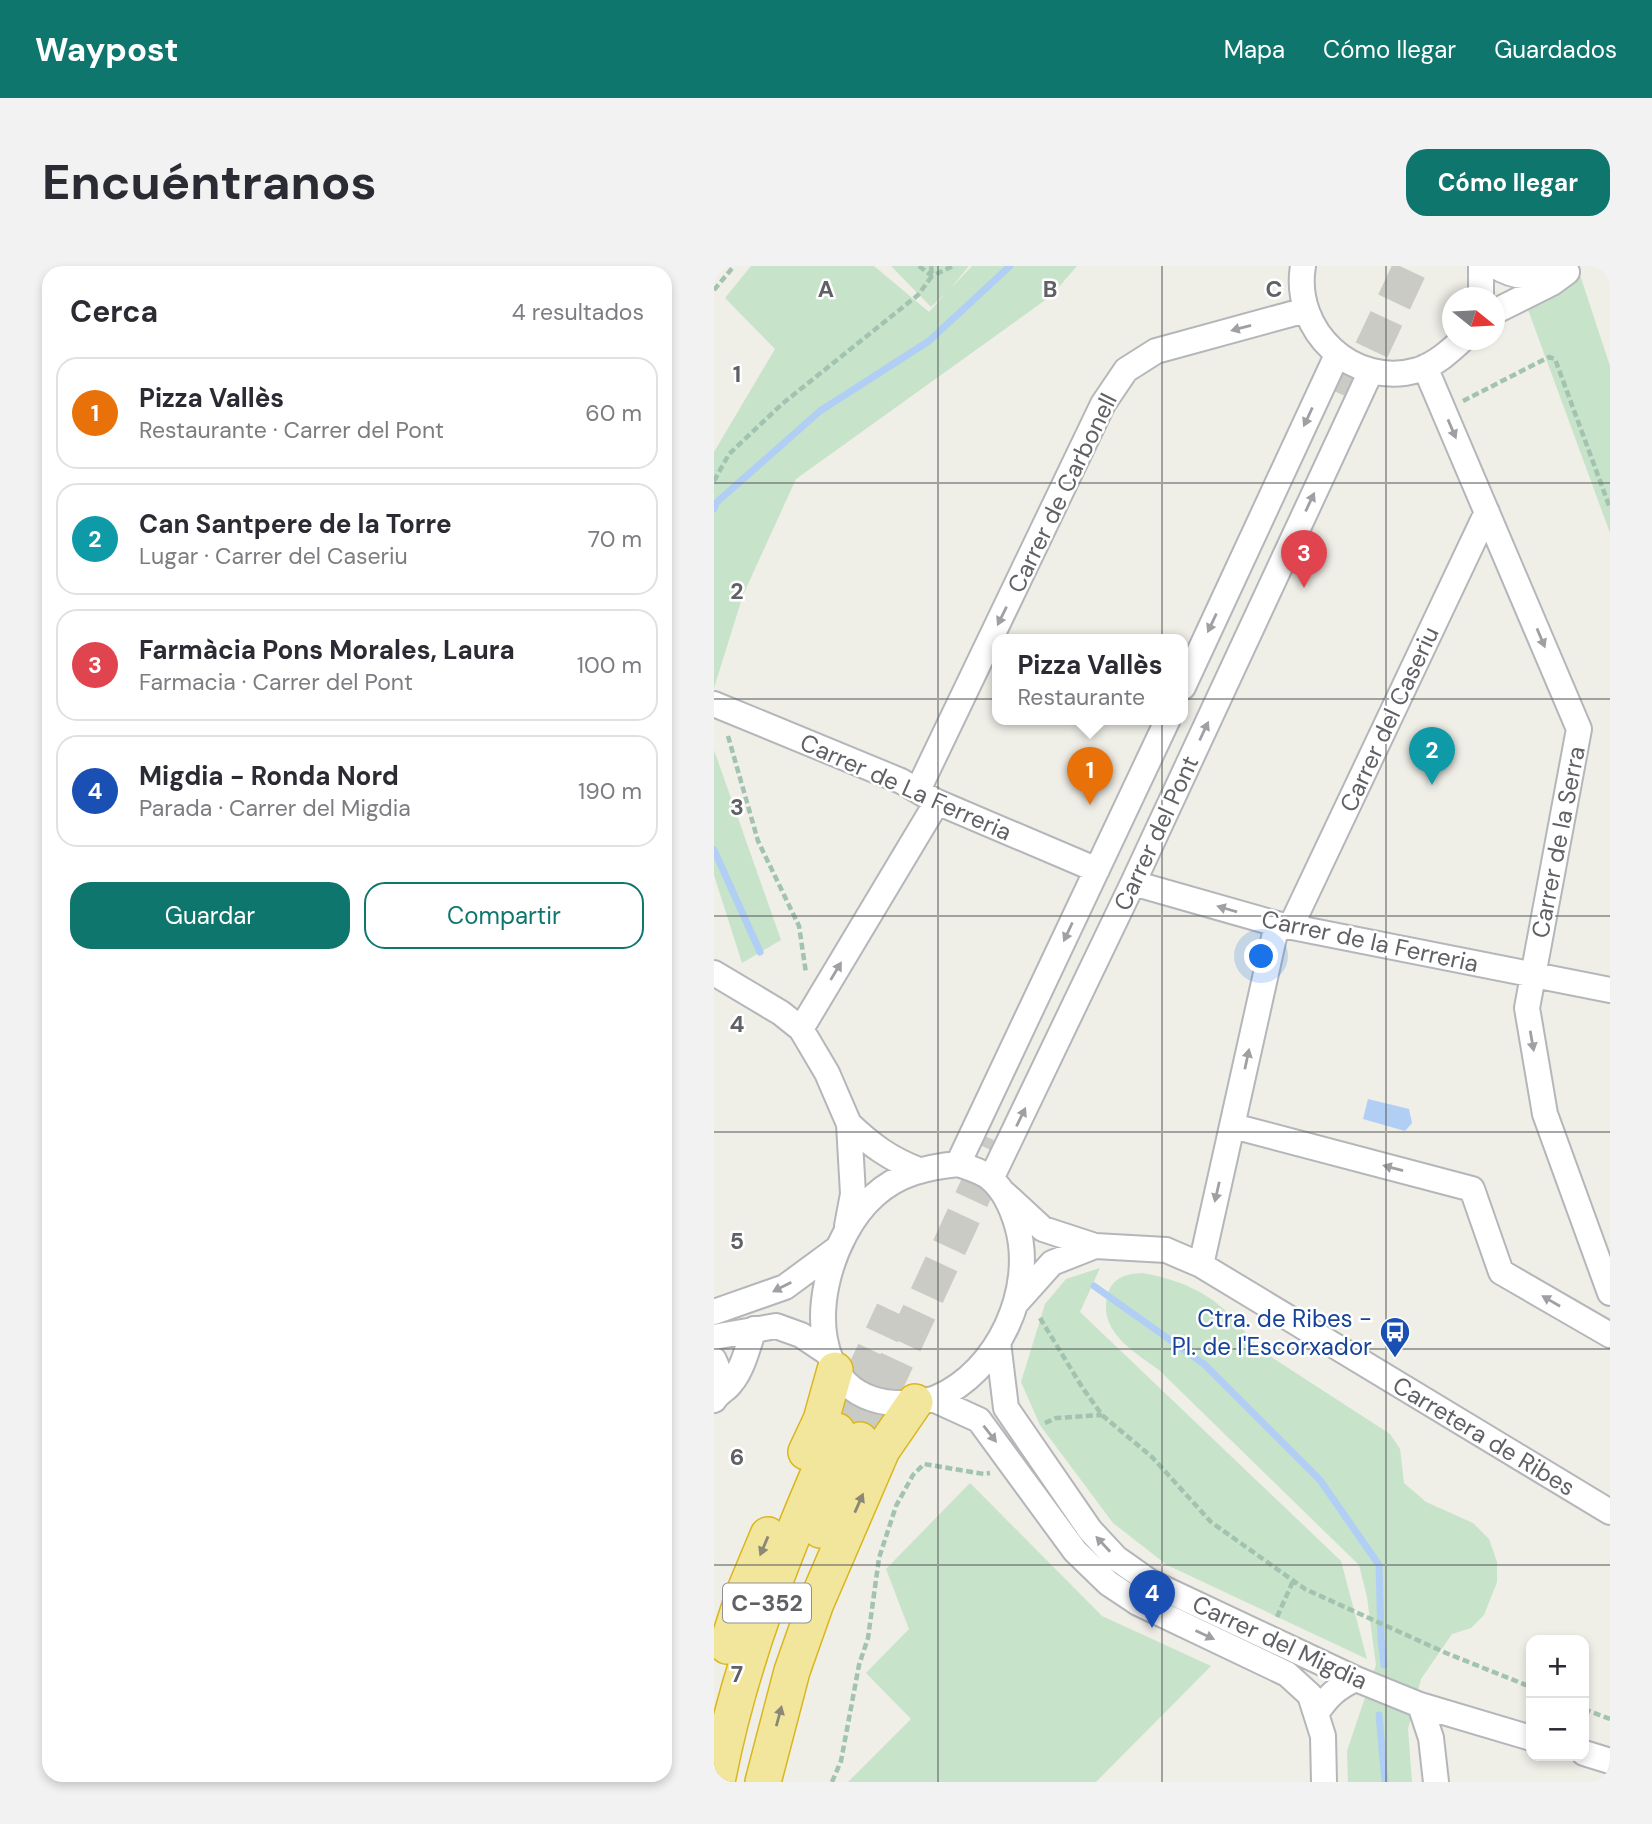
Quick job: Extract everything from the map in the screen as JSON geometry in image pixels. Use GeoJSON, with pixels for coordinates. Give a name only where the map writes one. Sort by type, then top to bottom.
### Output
{"type":"FeatureCollection","features":[{"type":"Feature","properties":{"kind":"highway"},"geometry":{"type":"LineString","coordinates":[[714,1689],[745,1590],[781,1504],[821,1420],[832,1361]]}},
{"type":"Feature","properties":{"kind":"highway"},"geometry":{"type":"LineString","coordinates":[[763,1782],[792,1671],[816,1603],[882,1450],[924,1401]]}},
{"type":"Feature","properties":{"kind":"highway","name":"C-352"},"geometry":{"type":"LineString","coordinates":[[717,1782],[736,1698],[757,1629],[801,1513],[849,1436],[754,1702],[738,1782]]}},
{"type":"Feature","properties":{"kind":"street"},"geometry":{"type":"LineString","coordinates":[[1303,266],[1302,296],[1306,310],[1321,339],[1337,355],[1353,365],[1371,371],[1395,373],[1424,367],[1443,358],[1451,350]]}},
{"type":"Feature","properties":{"kind":"street"},"geometry":{"type":"LineString","coordinates":[[1481,266],[1481,287]]}},
{"type":"Feature","properties":{"kind":"street"},"geometry":{"type":"LineString","coordinates":[[1495,266],[1511,274],[1527,277],[1553,276],[1567,272],[1552,284],[1505,307]]}},
{"type":"Feature","properties":{"kind":"street","name":"Carrer de Carbonell"},"geometry":{"type":"LineString","coordinates":[[1000,634],[1103,404],[1126,370],[1156,351],[1306,310]]}},
{"type":"Feature","properties":{"kind":"street"},"geometry":{"type":"LineString","coordinates":[[1188,676],[1337,355]]}},
{"type":"Feature","properties":{"kind":"street","name":"Carrer de la Serra"},"geometry":{"type":"LineString","coordinates":[[1424,367],[1580,729],[1527,1008],[1545,1114],[1610,1293]]}},
{"type":"Feature","properties":{"kind":"street","name":"Carrer del Pont"},"geometry":{"type":"LineString","coordinates":[[998,1186],[1133,883],[1371,371]]}},
{"type":"Feature","properties":{"kind":"street","name":"Carrer del Caseriu"},"geometry":{"type":"LineString","coordinates":[[1201,1265],[1284,925],[1487,512]]}},
{"type":"Feature","properties":{"kind":"street","name":"Carrer de Carbonell"},"geometry":{"type":"LineString","coordinates":[[801,1029],[928,796],[992,653]]}},
{"type":"Feature","properties":{"kind":"street","name":"Carrer de La Ferreria"},"geometry":{"type":"LineString","coordinates":[[719,715],[901,781],[928,796],[1097,870]]}},
{"type":"Feature","properties":{"kind":"street","name":"Carrer del Pont"},"geometry":{"type":"LineString","coordinates":[[958,1164],[1165,725]]}},
{"type":"Feature","properties":{"kind":"street","name":"Carrer de la Ferreria"},"geometry":{"type":"LineString","coordinates":[[1133,883],[1284,925],[1610,990]]}},
{"type":"Feature","properties":{"kind":"street"},"geometry":{"type":"LineString","coordinates":[[714,973],[781,1013],[801,1029],[827,1073],[849,1124],[853,1194],[842,1239],[831,1266],[823,1310],[832,1361]]}},
{"type":"Feature","properties":{"kind":"street"},"geometry":{"type":"LineString","coordinates":[[849,1124],[884,1154],[919,1170]]}},
{"type":"Feature","properties":{"kind":"street"},"geometry":{"type":"LineString","coordinates":[[1233,1126],[1472,1189],[1500,1272],[1610,1335]]}},
{"type":"Feature","properties":{"kind":"street"},"geometry":{"type":"LineString","coordinates":[[714,1312],[785,1287],[842,1239],[874,1195],[894,1181],[919,1170],[958,1164],[976,1170],[998,1186],[1020,1236],[1022,1266],[1015,1305],[998,1342],[983,1363],[967,1378],[951,1390],[924,1401],[891,1404],[869,1398],[848,1385],[832,1361],[801,1335],[776,1326],[714,1337]]}},
{"type":"Feature","properties":{"kind":"street","name":"Carretera de Ribes"},"geometry":{"type":"LineString","coordinates":[[998,1186],[1043,1228],[1095,1246],[1166,1250],[1201,1265],[1609,1508]]}},
{"type":"Feature","properties":{"kind":"street","name":"Carretera de Ribes"},"geometry":{"type":"LineString","coordinates":[[1015,1305],[1052,1263],[1095,1246]]}},
{"type":"Feature","properties":{"kind":"street"},"geometry":{"type":"LineString","coordinates":[[716,1396],[730,1384],[739,1370],[754,1329]]}},
{"type":"Feature","properties":{"kind":"street","name":"Carrer del Migdia"},"geometry":{"type":"LineString","coordinates":[[998,1342],[1006,1408],[1090,1530],[1116,1558],[1150,1582],[1356,1679],[1420,1705],[1526,1737]]}},
{"type":"Feature","properties":{"kind":"street"},"geometry":{"type":"LineString","coordinates":[[714,1360],[717,1367],[716,1396]]}},
{"type":"Feature","properties":{"kind":"street","name":"Carrer del Migdia"},"geometry":{"type":"LineString","coordinates":[[924,1401],[979,1420],[1075,1551],[1108,1583],[1138,1603],[1287,1674],[1313,1705]]}},
{"type":"Feature","properties":{"kind":"street"},"geometry":{"type":"LineString","coordinates":[[1324,1782],[1323,1736],[1313,1705],[1343,1684],[1356,1679]]}},
{"type":"Feature","properties":{"kind":"street"},"geometry":{"type":"LineString","coordinates":[[1420,1705],[1431,1738],[1436,1782]]}},
{"type":"Feature","properties":{"kind":"street"},"geometry":{"type":"LineString","coordinates":[[1589,1754],[1610,1760]]}},
{"type":"Feature","properties":{"kind":"path"},"geometry":{"type":"LineString","coordinates":[[714,289],[734,266]]}},
{"type":"Feature","properties":{"kind":"path"},"geometry":{"type":"LineString","coordinates":[[919,266],[932,276]]}},
{"type":"Feature","properties":{"kind":"path"},"geometry":{"type":"LineString","coordinates":[[931,266],[932,276]]}},
{"type":"Feature","properties":{"kind":"path"},"geometry":{"type":"LineString","coordinates":[[714,481],[729,454],[782,404],[918,295],[932,276],[953,266]]}},
{"type":"Feature","properties":{"kind":"path"},"geometry":{"type":"LineString","coordinates":[[1444,411],[1549,357],[1555,359],[1610,508]]}},
{"type":"Feature","properties":{"kind":"path"},"geometry":{"type":"LineString","coordinates":[[719,715],[758,841],[799,926],[806,973]]}},
{"type":"Feature","properties":{"kind":"path"},"geometry":{"type":"LineString","coordinates":[[1040,1318],[1102,1415],[1152,1457],[1211,1522],[1305,1589],[1446,1653],[1526,1685]]}},
{"type":"Feature","properties":{"kind":"path"},"geometry":{"type":"LineString","coordinates":[[1026,1440],[1040,1425],[1056,1418],[1102,1415]]}},
{"type":"Feature","properties":{"kind":"path"},"geometry":{"type":"LineString","coordinates":[[832,1782],[841,1761],[859,1665],[868,1638],[879,1558],[896,1506],[913,1475],[924,1464],[984,1474],[996,1471],[1008,1458]]}},
{"type":"Feature","properties":{"kind":"path"},"geometry":{"type":"LineString","coordinates":[[1277,1617],[1293,1581]]}},
{"type":"Feature","properties":{"kind":"path"},"geometry":{"type":"LineString","coordinates":[[1589,1711],[1610,1719]]}},
{"type":"Feature","properties":{"kind":"green space"},"geometry":{"type":"Polygon","coordinates":[[[751,266],[874,266],[929,312],[945,294],[931,307],[891,266],[969,266],[950,289],[972,266],[1077,266],[1051,296],[796,479],[743,595],[714,688],[714,452],[775,349],[725,298],[751,266]]]}},
{"type":"Feature","properties":{"kind":"green space"},"geometry":{"type":"Polygon","coordinates":[[[1512,266],[1577,266],[1610,366],[1610,533],[1512,266]]]}},
{"type":"Feature","properties":{"kind":"green space"},"geometry":{"type":"Polygon","coordinates":[[[714,750],[781,940],[742,963],[714,875],[714,750]]]}},
{"type":"Feature","properties":{"kind":"green space"},"geometry":{"type":"Polygon","coordinates":[[[1100,1268],[1080,1312],[1341,1561],[1367,1659],[1167,1565],[1113,1523],[1040,1425],[1021,1382],[1045,1304],[1066,1279],[1100,1268]]]}},
{"type":"Feature","properties":{"kind":"green space"},"geometry":{"type":"Polygon","coordinates":[[[1142,1273],[1180,1283],[1214,1301],[1268,1355],[1390,1434],[1400,1449],[1404,1483],[1426,1502],[1473,1523],[1489,1539],[1497,1562],[1497,1582],[1484,1615],[1471,1628],[1452,1634],[1421,1679],[1408,1729],[1412,1782],[1348,1782],[1347,1751],[1376,1665],[1367,1597],[1359,1565],[1159,1370],[1129,1347],[1112,1329],[1106,1307],[1110,1288],[1121,1278],[1142,1273]]]}},
{"type":"Feature","properties":{"kind":"green space"},"geometry":{"type":"Polygon","coordinates":[[[970,1483],[1102,1616],[1211,1666],[1096,1782],[848,1782],[911,1719],[866,1673],[909,1629],[886,1569],[970,1483]]]}},
{"type":"Feature","properties":{"kind":"water"},"geometry":{"type":"Polygon","coordinates":[[[1368,1099],[1409,1109],[1412,1123],[1405,1131],[1363,1119],[1368,1099]]]}},
{"type":"Feature","properties":{"kind":"waterway"},"geometry":{"type":"LineString","coordinates":[[714,509],[716,503],[820,411],[929,341],[1010,266]]}},
{"type":"Feature","properties":{"kind":"waterway"},"geometry":{"type":"LineString","coordinates":[[714,850],[760,952]]}},
{"type":"Feature","properties":{"kind":"waterway"},"geometry":{"type":"LineString","coordinates":[[1094,1286],[1204,1364],[1320,1480],[1379,1565],[1384,1665]]}},
{"type":"Feature","properties":{"kind":"waterway"},"geometry":{"type":"LineString","coordinates":[[1379,1715],[1385,1782]]}},
{"type":"Feature","properties":{"kind":"tunnel"},"geometry":{"type":"LineString","coordinates":[[1349,398],[1411,266]]}},
{"type":"Feature","properties":{"kind":"tunnel"},"geometry":{"type":"LineString","coordinates":[[860,1440],[998,1142]]}},
{"type":"Feature","properties":{"kind":"tunnel"},"geometry":{"type":"LineString","coordinates":[[837,1431],[893,1311]]}},
{"type":"Feature","properties":{"kind":"place","name":"Farmàcia Pons Morales, Laura"},"geometry":{"type":"Point","coordinates":[1304,588]}},
{"type":"Feature","properties":{"kind":"place","name":"Can Santpere de la Torre"},"geometry":{"type":"Point","coordinates":[1432,785]}},
{"type":"Feature","properties":{"kind":"place","name":"Pizza Vallès"},"geometry":{"type":"Point","coordinates":[1090,805]}},
{"type":"Feature","properties":{"kind":"place","name":"Ctra. de Ribes - Pl. de l'Escorxador"},"geometry":{"type":"Point","coordinates":[1395,1359]}},
{"type":"Feature","properties":{"kind":"place","name":"Migdia - Ronda Nord"},"geometry":{"type":"Point","coordinates":[1152,1628]}}]}
